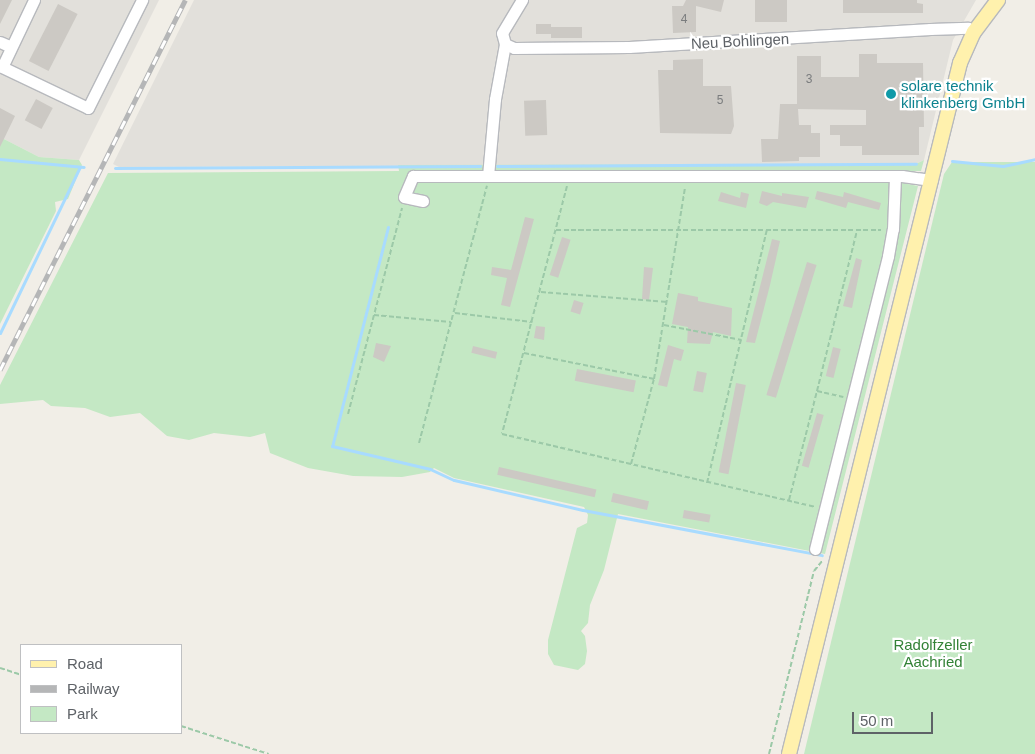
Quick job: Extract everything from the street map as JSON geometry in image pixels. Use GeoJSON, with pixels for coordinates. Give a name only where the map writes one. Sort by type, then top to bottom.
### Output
{"type":"FeatureCollection","features":[{"type":"Feature","properties":{"kind":"main road"},"geometry":{"type":"LineString","coordinates":[[789,754],[960,63],[974,32],[994,5],[1010,0]]}},
{"type":"Feature","properties":{"kind":"street"},"geometry":{"type":"LineString","coordinates":[[34,0],[1,69],[88,108],[142,0]]}},
{"type":"Feature","properties":{"kind":"street"},"geometry":{"type":"LineString","coordinates":[[488,176],[495,99],[505,44],[502,34],[506,24],[522,0]]}},
{"type":"Feature","properties":{"kind":"street","name":"Neu Bohlingen"},"geometry":{"type":"LineString","coordinates":[[505,44],[514,48],[629,47],[930,29],[968,28],[974,32]]}},
{"type":"Feature","properties":{"kind":"street"},"geometry":{"type":"LineString","coordinates":[[0,42],[12,47]]}},
{"type":"Feature","properties":{"kind":"street"},"geometry":{"type":"LineString","coordinates":[[423,201],[404,197],[413,176],[895,176],[932,180]]}},
{"type":"Feature","properties":{"kind":"street"},"geometry":{"type":"LineString","coordinates":[[816,549],[893,230],[895,176]]}},
{"type":"Feature","properties":{"kind":"path"},"geometry":{"type":"LineString","coordinates":[[419,443],[488,176]]}},
{"type":"Feature","properties":{"kind":"path"},"geometry":{"type":"LineString","coordinates":[[568,176],[541,292],[502,434],[825,510]]}},
{"type":"Feature","properties":{"kind":"path"},"geometry":{"type":"LineString","coordinates":[[631,464],[654,379],[668,302],[685,176]]}},
{"type":"Feature","properties":{"kind":"path"},"geometry":{"type":"LineString","coordinates":[[348,414],[404,197]]}},
{"type":"Feature","properties":{"kind":"path"},"geometry":{"type":"LineString","coordinates":[[556,230],[893,230]]}},
{"type":"Feature","properties":{"kind":"path"},"geometry":{"type":"LineString","coordinates":[[707,483],[768,230]]}},
{"type":"Feature","properties":{"kind":"path"},"geometry":{"type":"LineString","coordinates":[[789,500],[858,231]]}},
{"type":"Feature","properties":{"kind":"path"},"geometry":{"type":"LineString","coordinates":[[541,292],[668,302]]}},
{"type":"Feature","properties":{"kind":"path"},"geometry":{"type":"LineString","coordinates":[[454,313],[532,322]]}},
{"type":"Feature","properties":{"kind":"path"},"geometry":{"type":"LineString","coordinates":[[374,315],[451,322]]}},
{"type":"Feature","properties":{"kind":"path"},"geometry":{"type":"LineString","coordinates":[[664,325],[742,340]]}},
{"type":"Feature","properties":{"kind":"path"},"geometry":{"type":"LineString","coordinates":[[523,353],[654,379]]}},
{"type":"Feature","properties":{"kind":"path"},"geometry":{"type":"LineString","coordinates":[[817,391],[853,399]]}},
{"type":"Feature","properties":{"kind":"path"},"geometry":{"type":"LineString","coordinates":[[0,668],[20,675]]}},
{"type":"Feature","properties":{"kind":"path"},"geometry":{"type":"LineString","coordinates":[[182,726],[268,754]]}},
{"type":"Feature","properties":{"kind":"shaded area"},"geometry":{"type":"Polygon","coordinates":[[[0,0],[159,0],[79,160],[39,157],[0,137],[0,0]]]}},
{"type":"Feature","properties":{"kind":"shaded area"},"geometry":{"type":"Polygon","coordinates":[[[194,0],[976,0],[953,40],[924,160],[916,164],[119,167],[113,164],[194,0]]]}},
{"type":"Feature","properties":{"kind":"green space"},"geometry":{"type":"Polygon","coordinates":[[[0,137],[39,157],[79,160],[82,165],[68,199],[55,202],[56,211],[0,324],[0,137]]]}},
{"type":"Feature","properties":{"kind":"green space"},"geometry":{"type":"Polygon","coordinates":[[[924,160],[921,171],[902,171],[903,183],[918,186],[825,554],[618,514],[604,570],[590,605],[588,623],[581,631],[585,636],[587,651],[585,664],[578,670],[554,665],[548,654],[548,640],[577,528],[587,523],[588,515],[584,507],[454,478],[434,468],[430,472],[402,477],[353,476],[308,468],[270,453],[265,433],[250,437],[214,433],[189,440],[167,436],[140,413],[110,417],[85,408],[51,406],[43,400],[0,404],[0,385],[108,173],[399,171],[398,165],[916,164],[924,160]]]}},
{"type":"Feature","properties":{"kind":"green space","name":"Radolfzeller Aachried"},"geometry":{"type":"Polygon","coordinates":[[[952,162],[1035,162],[1035,754],[804,754],[944,174],[952,162]]]}},
{"type":"Feature","properties":{"kind":"building"},"geometry":{"type":"Polygon","coordinates":[[[0,0],[12,0],[0,24],[0,0]]]}},
{"type":"Feature","properties":{"kind":"building"},"geometry":{"type":"Polygon","coordinates":[[[686,0],[724,0],[721,12],[696,6],[696,32],[673,33],[672,6],[683,6],[686,0]]]}},
{"type":"Feature","properties":{"kind":"building"},"geometry":{"type":"Polygon","coordinates":[[[755,0],[787,0],[787,22],[755,22],[755,0]]]}},
{"type":"Feature","properties":{"kind":"building"},"geometry":{"type":"Polygon","coordinates":[[[843,0],[917,0],[917,3],[923,4],[923,13],[843,13],[843,0]]]}},
{"type":"Feature","properties":{"kind":"building"},"geometry":{"type":"Polygon","coordinates":[[[58,4],[78,14],[49,71],[29,61],[58,4]]]}},
{"type":"Feature","properties":{"kind":"building"},"geometry":{"type":"Polygon","coordinates":[[[536,24],[551,24],[551,27],[582,27],[582,38],[551,38],[551,34],[536,34],[536,24]]]}},
{"type":"Feature","properties":{"kind":"building"},"geometry":{"type":"Polygon","coordinates":[[[859,54],[877,54],[877,63],[923,63],[924,127],[919,127],[919,155],[862,155],[862,146],[840,146],[840,135],[830,135],[830,125],[866,125],[866,110],[798,109],[799,125],[811,125],[811,133],[820,133],[820,157],[799,157],[799,161],[762,162],[761,139],[778,139],[780,104],[797,104],[797,56],[821,56],[821,77],[859,77],[859,54]]]}},
{"type":"Feature","properties":{"kind":"building"},"geometry":{"type":"Polygon","coordinates":[[[703,59],[703,86],[731,86],[734,126],[731,134],[660,133],[658,70],[673,70],[673,60],[703,59]]]}},
{"type":"Feature","properties":{"kind":"building"},"geometry":{"type":"Polygon","coordinates":[[[36,99],[53,108],[42,129],[25,120],[36,99]]]}},
{"type":"Feature","properties":{"kind":"building"},"geometry":{"type":"Polygon","coordinates":[[[546,100],[547,135],[525,136],[524,101],[546,100]]]}},
{"type":"Feature","properties":{"kind":"building"},"geometry":{"type":"Polygon","coordinates":[[[0,108],[15,116],[0,147],[0,108]]]}},
{"type":"Feature","properties":{"kind":"building"},"geometry":{"type":"Polygon","coordinates":[[[762,191],[782,196],[782,193],[809,197],[806,208],[773,202],[767,206],[759,203],[762,191]]]}},
{"type":"Feature","properties":{"kind":"building"},"geometry":{"type":"Polygon","coordinates":[[[817,191],[843,197],[844,192],[881,203],[879,210],[848,202],[846,208],[815,199],[817,191]]]}},
{"type":"Feature","properties":{"kind":"building"},"geometry":{"type":"Polygon","coordinates":[[[721,192],[740,198],[741,192],[749,194],[746,208],[718,201],[721,192]]]}},
{"type":"Feature","properties":{"kind":"building"},"geometry":{"type":"Polygon","coordinates":[[[525,217],[534,219],[510,307],[501,305],[507,278],[491,275],[492,267],[511,270],[525,217]]]}},
{"type":"Feature","properties":{"kind":"building"},"geometry":{"type":"Polygon","coordinates":[[[562,237],[571,240],[558,278],[550,275],[562,237]]]}},
{"type":"Feature","properties":{"kind":"building"},"geometry":{"type":"Polygon","coordinates":[[[772,239],[780,241],[770,285],[755,343],[746,342],[772,239]]]}},
{"type":"Feature","properties":{"kind":"building"},"geometry":{"type":"Polygon","coordinates":[[[856,258],[862,260],[852,308],[843,306],[856,258]]]}},
{"type":"Feature","properties":{"kind":"building"},"geometry":{"type":"Polygon","coordinates":[[[807,262],[817,265],[776,398],[766,395],[807,262]]]}},
{"type":"Feature","properties":{"kind":"building"},"geometry":{"type":"Polygon","coordinates":[[[644,267],[653,268],[649,300],[642,299],[644,267]]]}},
{"type":"Feature","properties":{"kind":"building"},"geometry":{"type":"Polygon","coordinates":[[[678,293],[698,297],[698,301],[732,308],[731,336],[713,332],[710,344],[687,343],[688,327],[672,324],[678,293]]]}},
{"type":"Feature","properties":{"kind":"building"},"geometry":{"type":"Polygon","coordinates":[[[574,300],[584,303],[580,314],[570,311],[574,300]]]}},
{"type":"Feature","properties":{"kind":"building"},"geometry":{"type":"Polygon","coordinates":[[[536,326],[545,327],[544,340],[534,338],[536,326]]]}},
{"type":"Feature","properties":{"kind":"building"},"geometry":{"type":"Polygon","coordinates":[[[376,343],[391,346],[384,362],[373,357],[376,343]]]}},
{"type":"Feature","properties":{"kind":"building"},"geometry":{"type":"Polygon","coordinates":[[[668,345],[684,350],[681,361],[674,359],[667,387],[658,385],[668,345]]]}},
{"type":"Feature","properties":{"kind":"building"},"geometry":{"type":"Polygon","coordinates":[[[473,346],[497,352],[496,359],[471,353],[473,346]]]}},
{"type":"Feature","properties":{"kind":"building"},"geometry":{"type":"Polygon","coordinates":[[[833,347],[841,349],[834,378],[826,376],[833,347]]]}},
{"type":"Feature","properties":{"kind":"building"},"geometry":{"type":"Polygon","coordinates":[[[577,369],[636,380],[634,392],[575,381],[577,369]]]}},
{"type":"Feature","properties":{"kind":"building"},"geometry":{"type":"Polygon","coordinates":[[[697,371],[707,373],[703,393],[693,391],[697,371]]]}},
{"type":"Feature","properties":{"kind":"building"},"geometry":{"type":"Polygon","coordinates":[[[736,383],[746,385],[728,474],[719,472],[736,383]]]}},
{"type":"Feature","properties":{"kind":"building"},"geometry":{"type":"Polygon","coordinates":[[[817,413],[824,415],[809,468],[802,466],[817,413]]]}},
{"type":"Feature","properties":{"kind":"building"},"geometry":{"type":"Polygon","coordinates":[[[499,467],[596,489],[595,497],[497,475],[499,467]]]}},
{"type":"Feature","properties":{"kind":"building"},"geometry":{"type":"Polygon","coordinates":[[[613,493],[649,501],[647,510],[611,502],[613,493]]]}},
{"type":"Feature","properties":{"kind":"building"},"geometry":{"type":"Polygon","coordinates":[[[684,510],[711,515],[709,523],[683,518],[684,510]]]}},
{"type":"Feature","properties":{"kind":"waterway"},"geometry":{"type":"LineString","coordinates":[[0,159],[84,167]]}},
{"type":"Feature","properties":{"kind":"waterway"},"geometry":{"type":"LineString","coordinates":[[952,161],[1003,166],[1035,159]]}},
{"type":"Feature","properties":{"kind":"waterway"},"geometry":{"type":"LineString","coordinates":[[497,166],[916,164]]}},
{"type":"Feature","properties":{"kind":"waterway"},"geometry":{"type":"LineString","coordinates":[[115,168],[480,166]]}},
{"type":"Feature","properties":{"kind":"waterway"},"geometry":{"type":"LineString","coordinates":[[0,333],[80,167]]}},
{"type":"Feature","properties":{"kind":"waterway"},"geometry":{"type":"LineString","coordinates":[[388,227],[332,446],[430,469],[454,480],[583,510],[822,555]]}},
{"type":"Feature","properties":{"kind":"railway"},"geometry":{"type":"LineString","coordinates":[[0,370],[185,0]]}},
{"type":"Feature","properties":{"kind":"place","name":"solare technik klinkenberg GmbH"},"geometry":{"type":"Point","coordinates":[891,94]}}]}
